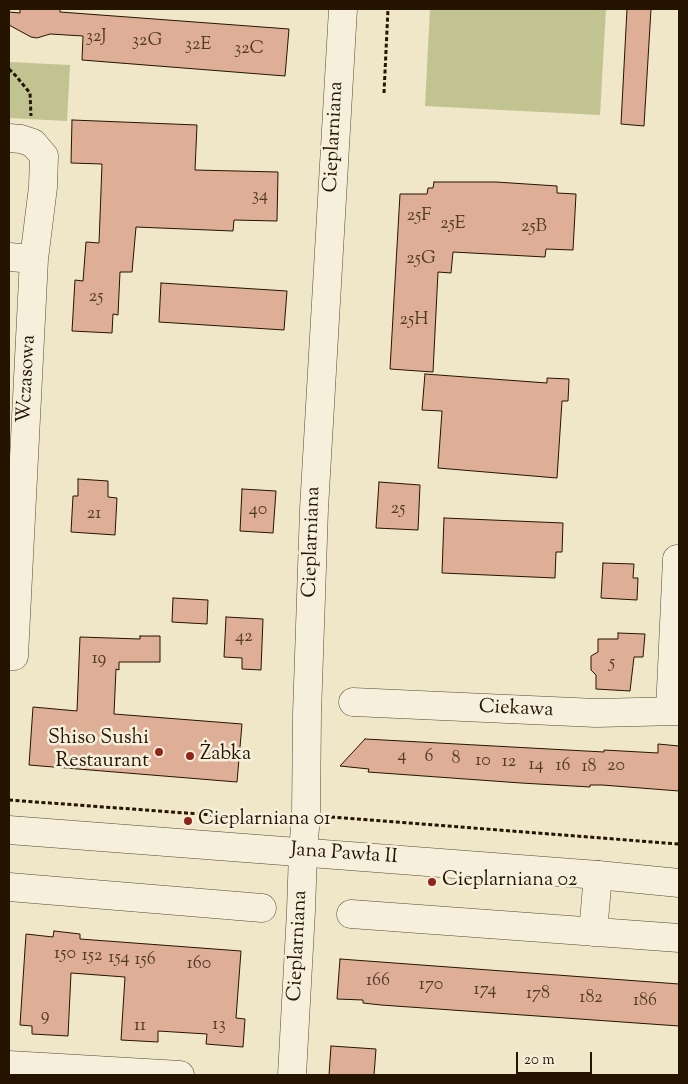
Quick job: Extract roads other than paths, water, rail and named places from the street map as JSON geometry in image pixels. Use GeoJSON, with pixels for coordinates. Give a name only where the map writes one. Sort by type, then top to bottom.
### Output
{"type":"FeatureCollection","features":[{"type":"Feature","properties":{"kind":"street","name":"Cieplarniana"},"geometry":{"type":"LineString","coordinates":[[292,1075],[306,816],[307,714],[314,509],[342,9]]}},
{"type":"Feature","properties":{"kind":"street","name":"Wczasowa"},"geometry":{"type":"LineString","coordinates":[[9,656],[14,656],[21,258],[43,187],[29,146]]}},
{"type":"Feature","properties":{"kind":"street"},"geometry":{"type":"LineString","coordinates":[[675,711],[677,559]]}},
{"type":"Feature","properties":{"kind":"street","name":"Ciekawa"},"geometry":{"type":"LineString","coordinates":[[353,702],[596,714],[675,711]]}},
{"type":"Feature","properties":{"kind":"street","name":"Jana Pawła II"},"geometry":{"type":"LineString","coordinates":[[9,830],[679,882]]}},
{"type":"Feature","properties":{"kind":"street"},"geometry":{"type":"LineString","coordinates":[[593,932],[598,875]]}},
{"type":"Feature","properties":{"kind":"street"},"geometry":{"type":"LineString","coordinates":[[9,887],[262,908]]}},
{"type":"Feature","properties":{"kind":"street"},"geometry":{"type":"LineString","coordinates":[[351,914],[679,938]]}},
{"type":"Feature","properties":{"kind":"street"},"geometry":{"type":"LineString","coordinates":[[9,1065],[180,1075]]}},
{"type":"Feature","properties":{"kind":"place","name":"Shiso Sushi Restaurant"},"geometry":{"type":"Point","coordinates":[159,752]}},
{"type":"Feature","properties":{"kind":"place","name":"Żabka"},"geometry":{"type":"Point","coordinates":[190,756]}},
{"type":"Feature","properties":{"kind":"place","name":"Cieplarniana 01"},"geometry":{"type":"Point","coordinates":[188,821]}},
{"type":"Feature","properties":{"kind":"place","name":"Cieplarniana 02"},"geometry":{"type":"Point","coordinates":[432,882]}}]}
